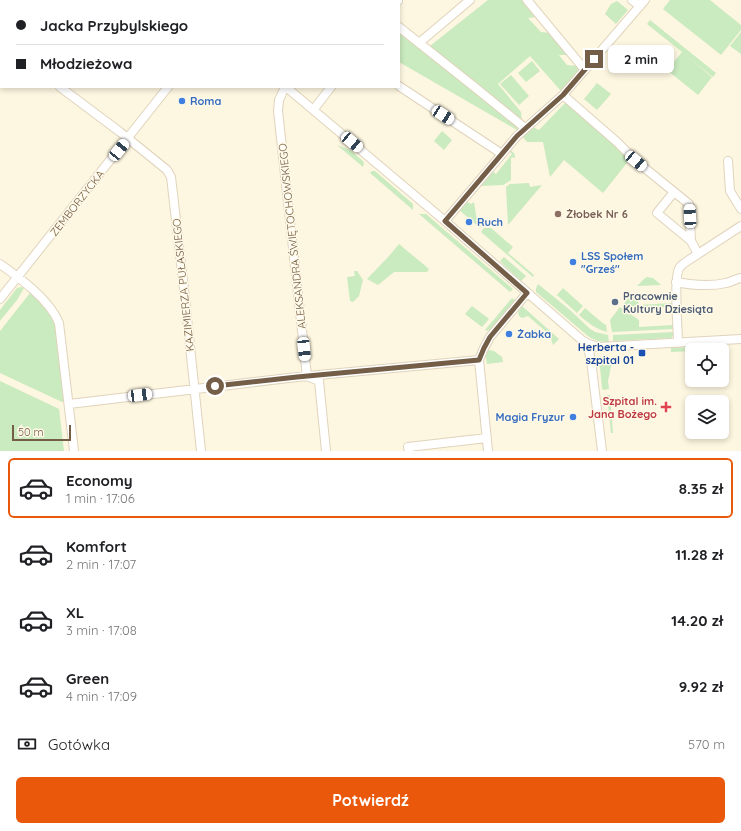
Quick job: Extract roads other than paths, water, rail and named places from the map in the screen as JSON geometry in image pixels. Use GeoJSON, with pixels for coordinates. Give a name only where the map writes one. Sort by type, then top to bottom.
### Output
{"type":"FeatureCollection","features":[{"type":"Feature","properties":{"kind":"street"},"geometry":{"type":"LineString","coordinates":[[419,43],[470,0]]}},
{"type":"Feature","properties":{"kind":"street"},"geometry":{"type":"LineString","coordinates":[[527,0],[585,70]]}},
{"type":"Feature","properties":{"kind":"street"},"geometry":{"type":"LineString","coordinates":[[445,221],[517,136],[563,95],[642,3],[632,0]]}},
{"type":"Feature","properties":{"kind":"street"},"geometry":{"type":"LineString","coordinates":[[400,28],[525,128]]}},
{"type":"Feature","properties":{"kind":"street"},"geometry":{"type":"LineString","coordinates":[[400,87],[502,154]]}},
{"type":"Feature","properties":{"kind":"street","name":"KAZIMIERZA PUŁASKIEGO"},"geometry":{"type":"LineString","coordinates":[[61,88],[167,170],[171,177],[201,451]]}},
{"type":"Feature","properties":{"kind":"street","name":"ZEMBORZYCKA"},"geometry":{"type":"LineString","coordinates":[[0,299],[167,88]]}},
{"type":"Feature","properties":{"kind":"street","name":"ALEKSANDRA ŚWIĘTOCHOWSKIEGO"},"geometry":{"type":"LineString","coordinates":[[285,88],[279,100],[278,111],[307,376]]}},
{"type":"Feature","properties":{"kind":"street"},"geometry":{"type":"LineString","coordinates":[[287,88],[314,109],[588,344],[599,347],[741,339]]}},
{"type":"Feature","properties":{"kind":"street"},"geometry":{"type":"LineString","coordinates":[[314,109],[330,88]]}},
{"type":"Feature","properties":{"kind":"street"},"geometry":{"type":"LineString","coordinates":[[563,95],[617,142],[634,159],[689,204],[691,241]]}},
{"type":"Feature","properties":{"kind":"street"},"geometry":{"type":"LineString","coordinates":[[728,161],[730,192],[741,209]]}},
{"type":"Feature","properties":{"kind":"street"},"geometry":{"type":"LineString","coordinates":[[674,192],[657,213],[691,241],[698,254]]}},
{"type":"Feature","properties":{"kind":"street"},"geometry":{"type":"LineString","coordinates":[[678,343],[676,282],[677,273],[680,267],[741,226]]}},
{"type":"Feature","properties":{"kind":"street"},"geometry":{"type":"LineString","coordinates":[[0,264],[31,288],[52,309],[59,323],[74,451]]}},
{"type":"Feature","properties":{"kind":"street"},"geometry":{"type":"LineString","coordinates":[[676,282],[694,285],[712,285],[726,283],[741,278]]}},
{"type":"Feature","properties":{"kind":"street"},"geometry":{"type":"LineString","coordinates":[[488,451],[479,360],[490,337],[527,293]]}},
{"type":"Feature","properties":{"kind":"street"},"geometry":{"type":"LineString","coordinates":[[588,344],[602,451]]}},
{"type":"Feature","properties":{"kind":"street"},"geometry":{"type":"LineString","coordinates":[[69,404],[194,388],[479,360]]}},
{"type":"Feature","properties":{"kind":"street"},"geometry":{"type":"LineString","coordinates":[[307,376],[319,381],[326,451]]}},
{"type":"Feature","properties":{"kind":"street"},"geometry":{"type":"LineString","coordinates":[[409,451],[408,448],[487,438]]}},
{"type":"Feature","properties":{"kind":"place","name":"Roma"},"geometry":{"type":"Point","coordinates":[182,101]}},
{"type":"Feature","properties":{"kind":"place","name":"Żłobek Nr 6"},"geometry":{"type":"Point","coordinates":[558,214]}},
{"type":"Feature","properties":{"kind":"place","name":"Ruch"},"geometry":{"type":"Point","coordinates":[469,222]}},
{"type":"Feature","properties":{"kind":"place","name":"LSS Społem ''Grześ\""},"geometry":{"type":"Point","coordinates":[573,262]}},
{"type":"Feature","properties":{"kind":"place","name":"Pracownie Kultury Dziesiąta"},"geometry":{"type":"Point","coordinates":[615,302]}},
{"type":"Feature","properties":{"kind":"place","name":"Żabka"},"geometry":{"type":"Point","coordinates":[509,334]}},
{"type":"Feature","properties":{"kind":"place","name":"Herberta - szpital 01"},"geometry":{"type":"Point","coordinates":[642,353]}},
{"type":"Feature","properties":{"kind":"place","name":"Szpital im. Jana Bożego"},"geometry":{"type":"Point","coordinates":[666,407]}},
{"type":"Feature","properties":{"kind":"place","name":"Magia Fryzur"},"geometry":{"type":"Point","coordinates":[573,417]}}]}
